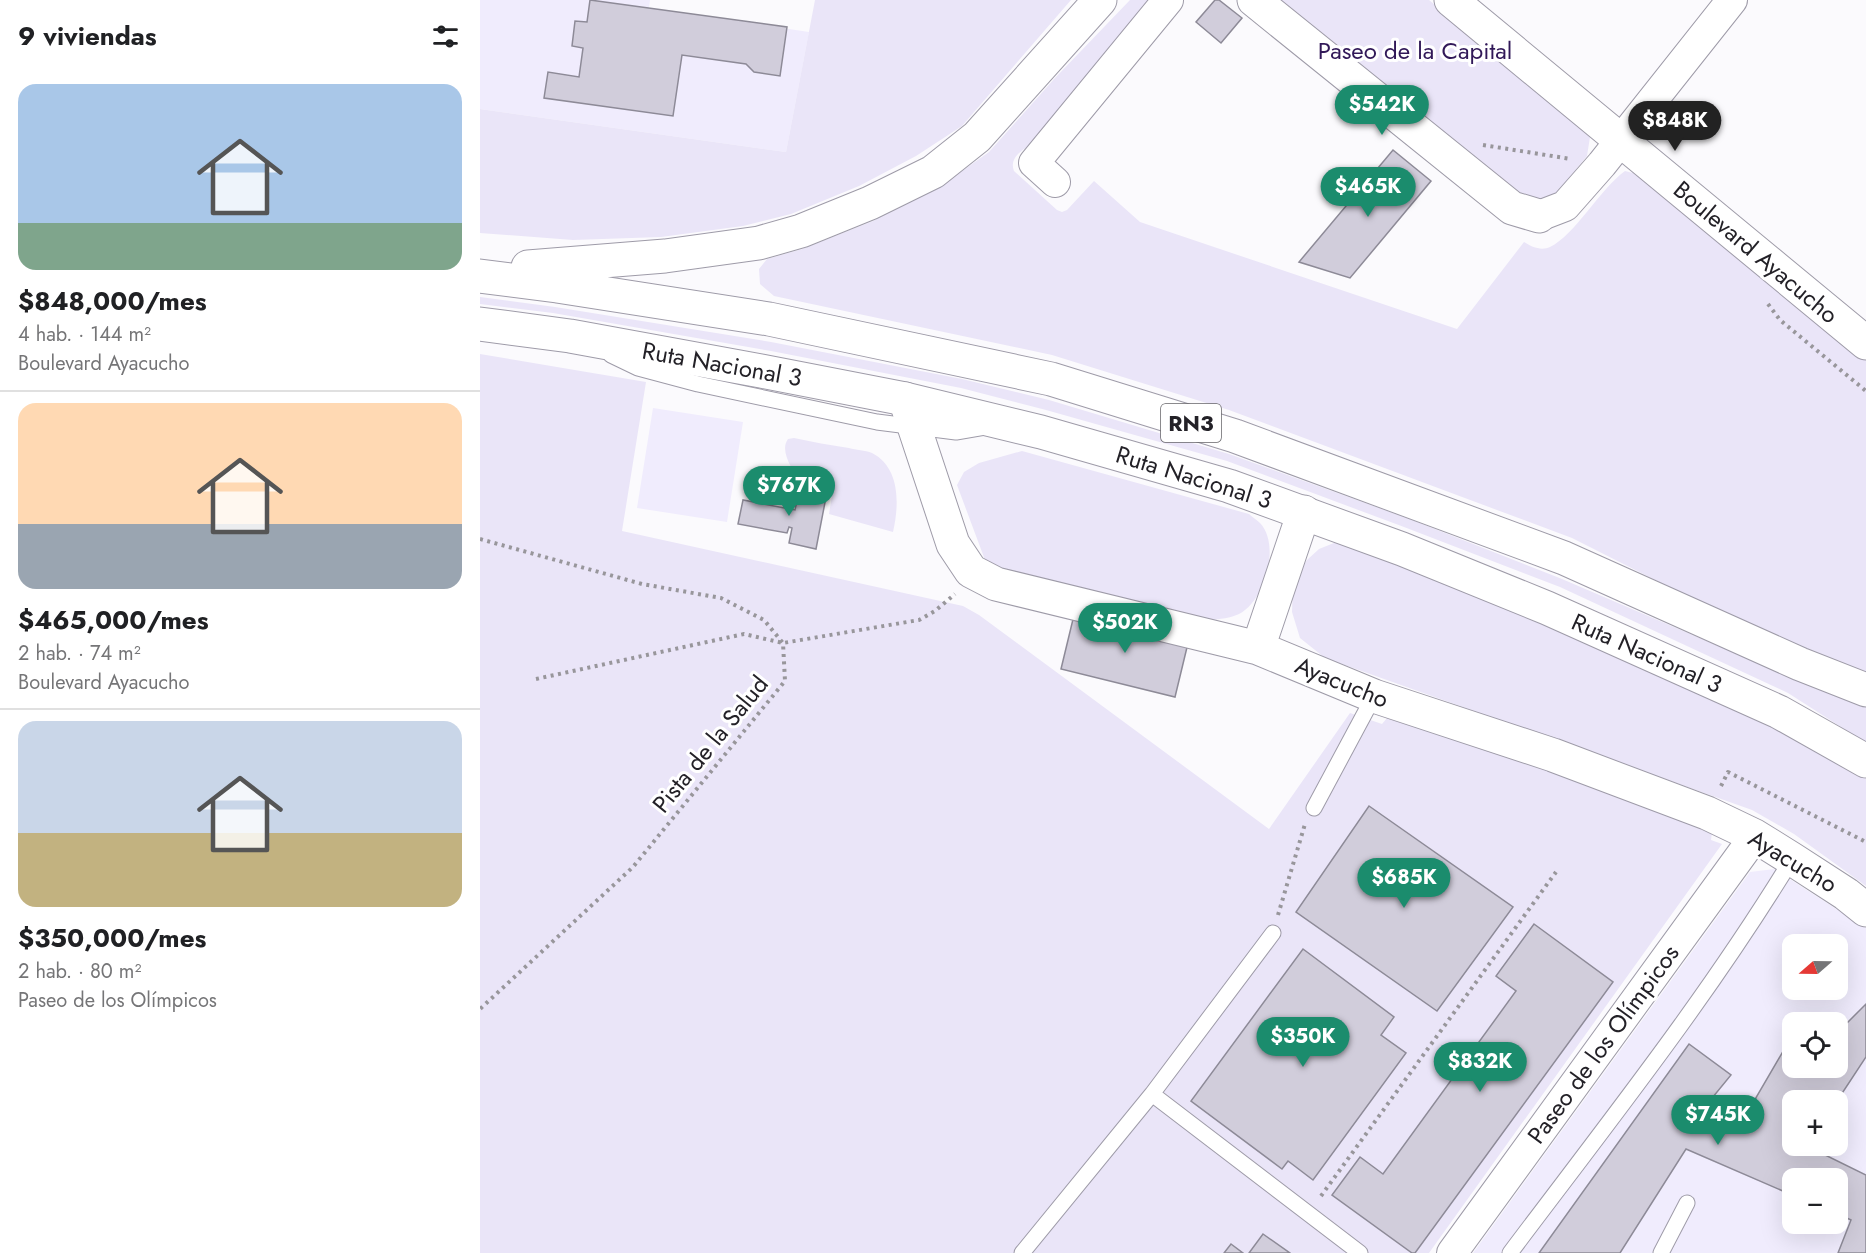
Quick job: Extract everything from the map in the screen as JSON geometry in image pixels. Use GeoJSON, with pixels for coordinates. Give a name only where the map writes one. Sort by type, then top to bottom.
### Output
{"type":"FeatureCollection","features":[{"type":"Feature","properties":{"kind":"main road"},"geometry":{"type":"LineString","coordinates":[[480,270],[571,265],[665,256],[759,243],[801,231],[870,203],[933,172],[977,137],[1100,0]]}},
{"type":"Feature","properties":{"kind":"main road"},"geometry":{"type":"LineString","coordinates":[[1254,0],[1512,208],[1539,216]]}},
{"type":"Feature","properties":{"kind":"main road","name":"Boulevard Ayacucho"},"geometry":{"type":"LineString","coordinates":[[1451,0],[1866,343]]}},
{"type":"Feature","properties":{"kind":"main road","name":"Ruta Nacional 3"},"geometry":{"type":"LineString","coordinates":[[480,276],[769,319],[1051,379],[1235,436],[1553,554],[1800,664],[1866,690]]}},
{"type":"Feature","properties":{"kind":"main road","name":"Ruta Nacional 3"},"geometry":{"type":"LineString","coordinates":[[480,324],[570,336],[761,370],[909,413],[1007,424],[1222,483],[1304,512],[1558,612],[1779,712],[1866,761]]}},
{"type":"Feature","properties":{"kind":"main road","name":"Ayacucho"},"geometry":{"type":"LineString","coordinates":[[909,413],[953,544],[971,571],[996,584],[1258,648],[1374,696],[1553,755],[1707,813],[1755,836],[1846,894],[1866,910]]}},
{"type":"Feature","properties":{"kind":"main road"},"geometry":{"type":"LineString","coordinates":[[1258,648],[1304,512]]}},
{"type":"Feature","properties":{"kind":"street"},"geometry":{"type":"LineString","coordinates":[[1055,182],[1034,163],[1168,0]]}},
{"type":"Feature","properties":{"kind":"street"},"geometry":{"type":"LineString","coordinates":[[1539,216],[1565,206],[1732,0]]}},
{"type":"Feature","properties":{"kind":"street","name":"Paseo de los Olímpicos"},"geometry":{"type":"LineString","coordinates":[[1452,1253],[1755,836]]}},
{"type":"Feature","properties":{"kind":"lane"},"geometry":{"type":"LineString","coordinates":[[1314,808],[1374,696]]}},
{"type":"Feature","properties":{"kind":"lane"},"geometry":{"type":"LineString","coordinates":[[1510,1253],[1692,1009],[1761,910],[1792,859]]}},
{"type":"Feature","properties":{"kind":"lane"},"geometry":{"type":"LineString","coordinates":[[1022,1253],[1152,1094],[1273,933]]}},
{"type":"Feature","properties":{"kind":"lane"},"geometry":{"type":"LineString","coordinates":[[1152,1094],[1360,1253]]}},
{"type":"Feature","properties":{"kind":"lane"},"geometry":{"type":"LineString","coordinates":[[1660,1253],[1687,1203]]}},
{"type":"Feature","properties":{"kind":"path"},"geometry":{"type":"LineString","coordinates":[[480,539],[642,584],[721,598],[764,620],[783,643]]}},
{"type":"Feature","properties":{"kind":"path"},"geometry":{"type":"LineString","coordinates":[[536,679],[744,634],[783,643],[919,621],[956,593],[971,571]]}},
{"type":"Feature","properties":{"kind":"path","name":"Pista de la Salud"},"geometry":{"type":"LineString","coordinates":[[480,1009],[640,858],[785,681],[783,643]]}},
{"type":"Feature","properties":{"kind":"path"},"geometry":{"type":"LineString","coordinates":[[1728,772],[1866,842]]}},
{"type":"Feature","properties":{"kind":"path"},"geometry":{"type":"LineString","coordinates":[[1273,933],[1304,827],[1314,808]]}},
{"type":"Feature","properties":{"kind":"path"},"geometry":{"type":"LineString","coordinates":[[1308,1214],[1556,872]]}},
{"type":"Feature","properties":{"kind":"shaded area"},"geometry":{"type":"Polygon","coordinates":[[[480,0],[650,0],[649,8],[809,32],[786,152],[480,109],[480,0]]]}},
{"type":"Feature","properties":{"kind":"shaded area"},"geometry":{"type":"Polygon","coordinates":[[[653,408],[743,422],[727,522],[637,508],[653,408]]]}},
{"type":"Feature","properties":{"kind":"shaded area"},"geometry":{"type":"Polygon","coordinates":[[[1774,869],[1866,928],[1866,1253],[1473,1253],[1750,872],[1774,869]]]}},
{"type":"Feature","properties":{"kind":"green space"},"geometry":{"type":"Polygon","coordinates":[[[815,0],[1071,0],[962,126],[916,156],[859,186],[791,214],[743,226],[661,237],[573,240],[480,233],[480,109],[786,152],[815,0]]]}},
{"type":"Feature","properties":{"kind":"green space"},"geometry":{"type":"Polygon","coordinates":[[[1130,0],[1152,0],[1037,141],[1019,153],[1014,161],[1014,171],[1057,210],[1062,212],[1067,210],[1094,181],[1140,222],[1457,329],[1524,242],[1543,249],[1559,241],[1625,171],[1641,175],[1866,358],[1866,675],[1764,635],[1572,538],[1229,410],[1052,355],[774,296],[760,284],[759,269],[767,259],[802,249],[873,221],[938,188],[989,152],[1055,78],[1130,0]]]}},
{"type":"Feature","properties":{"kind":"green space","name":"Paseo de la Capital"},"geometry":{"type":"Polygon","coordinates":[[[1279,0],[1429,0],[1582,126],[1590,137],[1587,156],[1554,196],[1535,201],[1521,197],[1279,0]]]}},
{"type":"Feature","properties":{"kind":"green space"},"geometry":{"type":"Polygon","coordinates":[[[480,297],[771,342],[962,379],[1049,400],[1229,454],[1407,518],[1562,579],[1779,672],[1866,704],[1866,743],[1788,693],[1560,587],[1227,461],[961,388],[771,351],[553,313],[480,304],[480,297]]]}},
{"type":"Feature","properties":{"kind":"green space"},"geometry":{"type":"Polygon","coordinates":[[[480,354],[646,382],[622,531],[963,606],[979,615],[1269,829],[1350,713],[1382,724],[1387,718],[1394,716],[1701,821],[1712,832],[1711,840],[1722,844],[1429,1253],[480,1253],[480,354]]]}},
{"type":"Feature","properties":{"kind":"green space"},"geometry":{"type":"Polygon","coordinates":[[[794,438],[866,451],[881,460],[888,468],[896,488],[897,500],[893,532],[829,514],[833,489],[799,481],[788,460],[786,444],[788,439],[794,438]]]}},
{"type":"Feature","properties":{"kind":"green space"},"geometry":{"type":"Polygon","coordinates":[[[1022,451],[1249,514],[1260,523],[1269,545],[1267,572],[1256,597],[1239,614],[1211,620],[1000,572],[985,560],[957,485],[964,472],[979,463],[1022,451]]]}},
{"type":"Feature","properties":{"kind":"green space"},"geometry":{"type":"Polygon","coordinates":[[[1339,541],[1548,625],[1775,727],[1866,779],[1866,886],[1794,834],[1752,810],[1325,658],[1300,638],[1292,612],[1293,582],[1307,560],[1319,549],[1339,541]]]}},
{"type":"Feature","properties":{"kind":"building"},"geometry":{"type":"Polygon","coordinates":[[[590,0],[787,27],[780,76],[754,72],[746,64],[682,55],[673,116],[544,98],[548,72],[579,77],[583,48],[572,46],[575,21],[587,22],[590,0]]]}},
{"type":"Feature","properties":{"kind":"building"},"geometry":{"type":"Polygon","coordinates":[[[1215,0],[1219,0],[1242,18],[1221,43],[1196,22],[1215,0]]]}},
{"type":"Feature","properties":{"kind":"building"},"geometry":{"type":"Polygon","coordinates":[[[1393,150],[1431,181],[1350,278],[1299,262],[1393,150]]]}},
{"type":"Feature","properties":{"kind":"building"},"geometry":{"type":"Polygon","coordinates":[[[800,487],[827,492],[816,549],[789,543],[792,528],[789,527],[787,533],[738,524],[743,500],[795,510],[800,487]]]}},
{"type":"Feature","properties":{"kind":"building"},"geometry":{"type":"Polygon","coordinates":[[[1075,611],[1189,639],[1175,697],[1061,669],[1075,611]]]}},
{"type":"Feature","properties":{"kind":"building"},"geometry":{"type":"Polygon","coordinates":[[[1369,806],[1513,907],[1437,1011],[1296,912],[1369,806]]]}},
{"type":"Feature","properties":{"kind":"building"},"geometry":{"type":"Polygon","coordinates":[[[1534,924],[1613,982],[1415,1253],[1412,1253],[1332,1195],[1360,1157],[1383,1174],[1516,991],[1496,976],[1534,924]]]}},
{"type":"Feature","properties":{"kind":"building"},"geometry":{"type":"Polygon","coordinates":[[[1303,949],[1394,1017],[1381,1035],[1406,1053],[1313,1180],[1288,1161],[1282,1169],[1191,1101],[1303,949]]]}},
{"type":"Feature","properties":{"kind":"building"},"geometry":{"type":"Polygon","coordinates":[[[1866,1004],[1866,1057],[1844,1090],[1782,1090],[1782,1156],[1827,1156],[1866,1175],[1866,1253],[1838,1253],[1845,1234],[1848,1234],[1851,1220],[1848,1219],[1848,1168],[1782,1168],[1782,1191],[1686,1149],[1620,1253],[1539,1253],[1689,1044],[1731,1075],[1708,1103],[1743,1120],[1782,1053],[1782,1078],[1848,1078],[1848,1022],[1866,1004]]]}},
{"type":"Feature","properties":{"kind":"building"},"geometry":{"type":"Polygon","coordinates":[[[1263,1234],[1290,1253],[1249,1253],[1263,1234]]]}},
{"type":"Feature","properties":{"kind":"building"},"geometry":{"type":"Polygon","coordinates":[[[1231,1244],[1243,1253],[1224,1253],[1231,1244]]]}}]}
